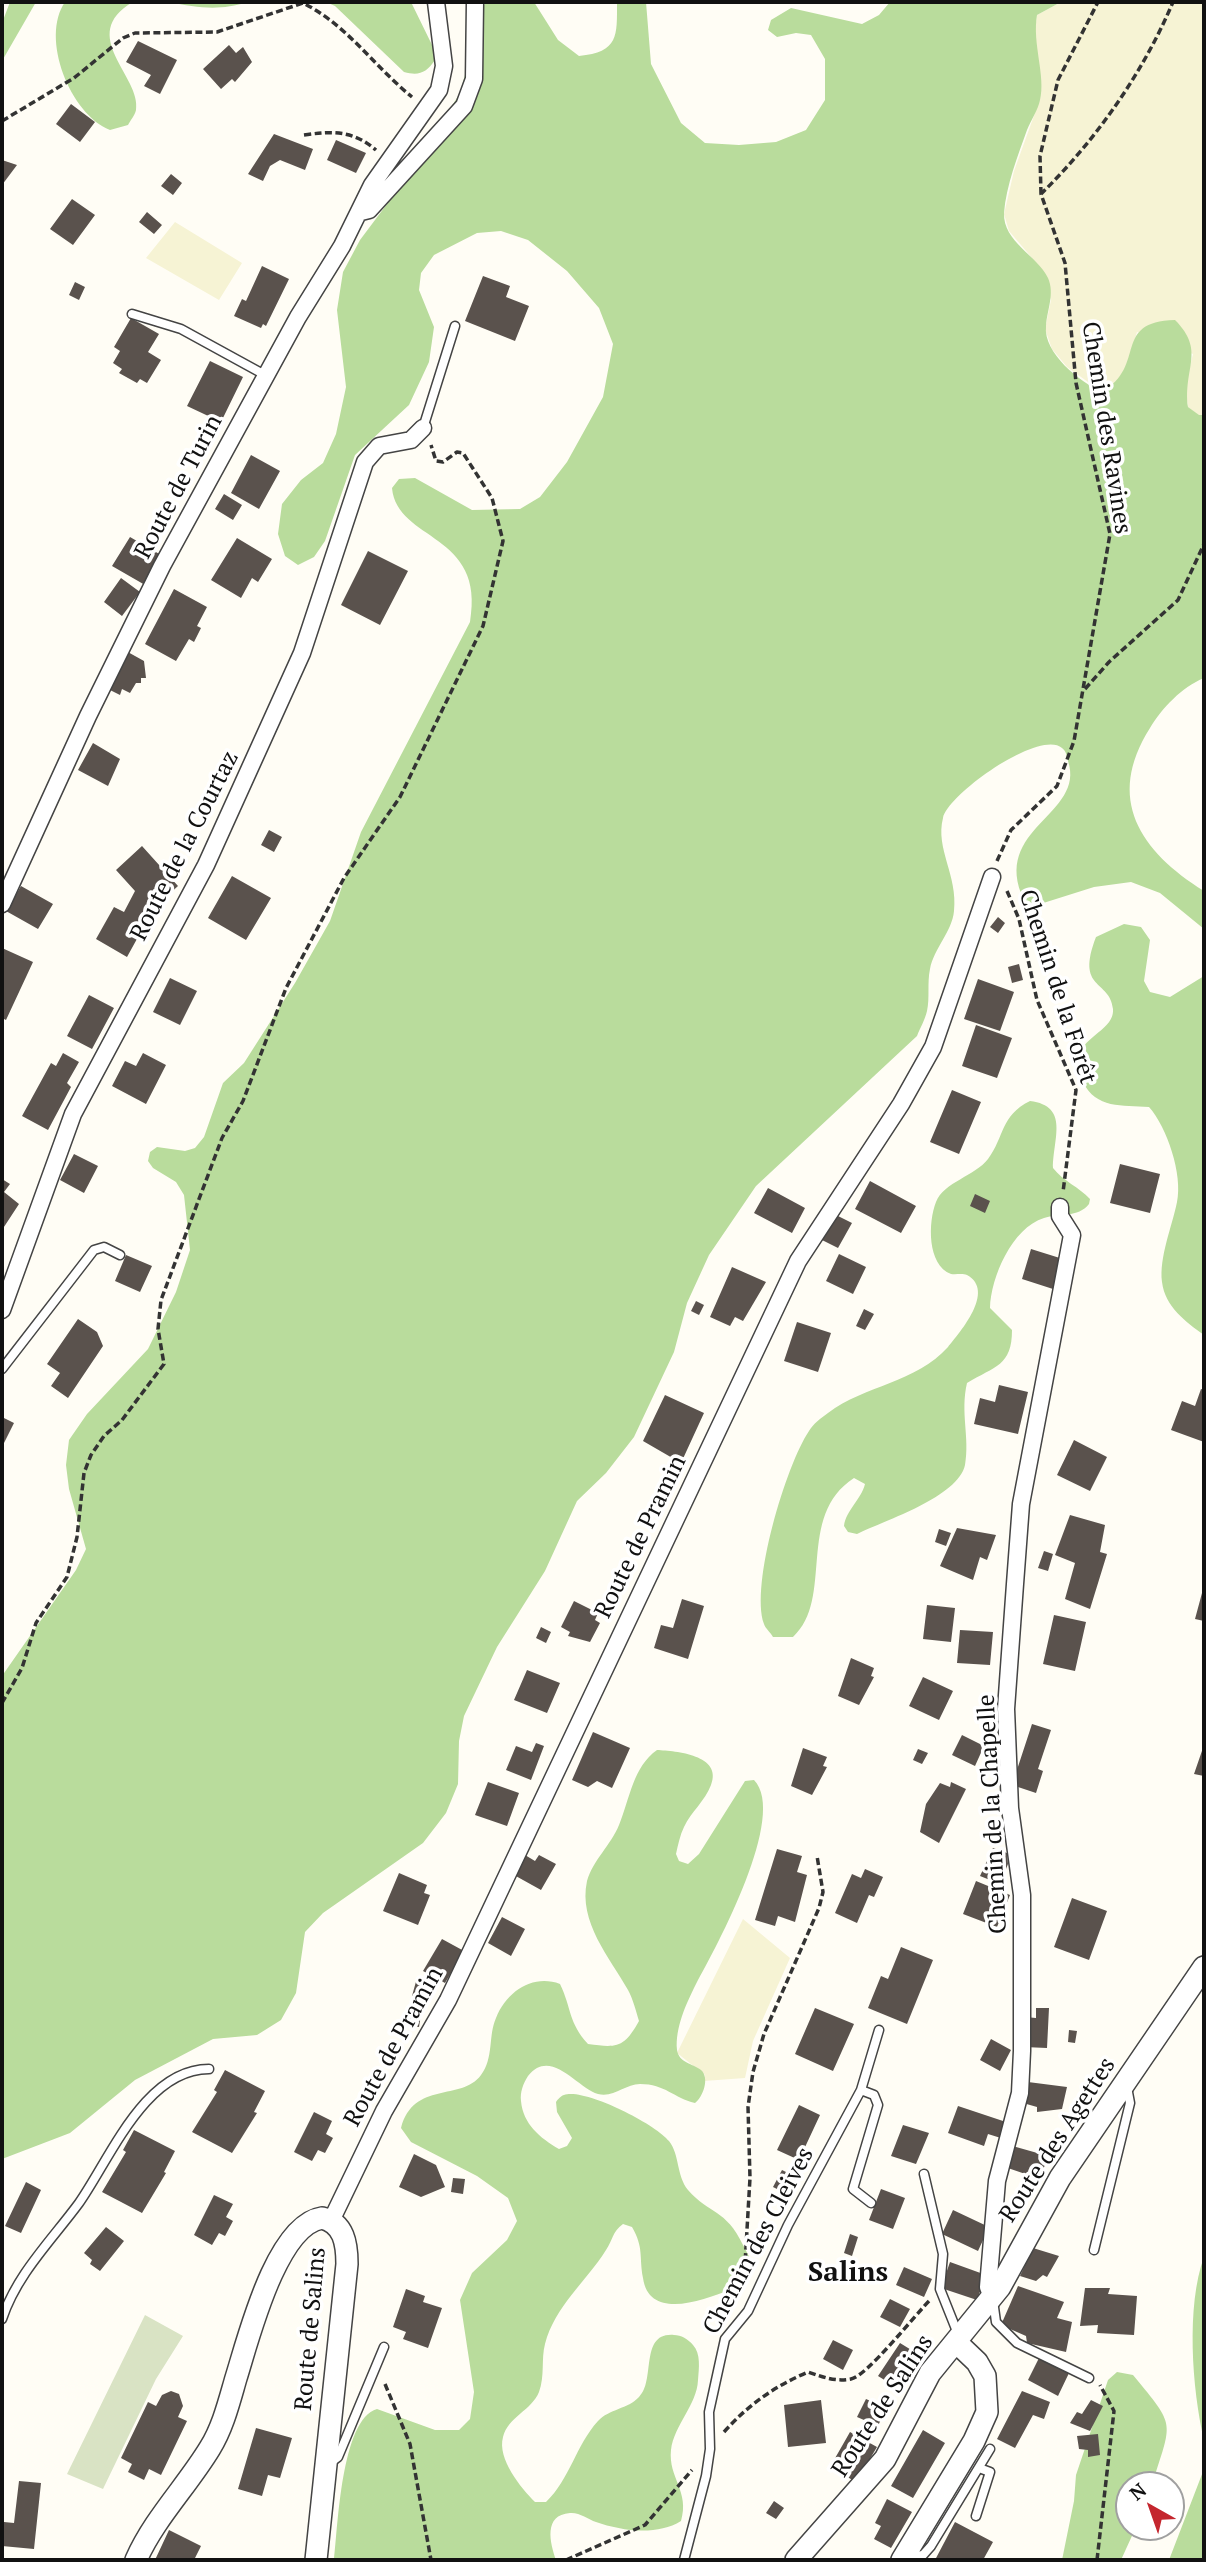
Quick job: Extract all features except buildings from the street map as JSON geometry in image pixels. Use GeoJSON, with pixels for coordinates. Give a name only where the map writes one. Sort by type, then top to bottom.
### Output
{"type":"FeatureCollection","features":[{"type":"Feature","properties":{"kind":"street","name":"Route de Turin"},"geometry":{"type":"LineString","coordinates":[[2,904],[130,628],[265,375],[342,246],[386,162],[428,109],[439,90],[444,66],[436,2]]}},
{"type":"Feature","properties":{"kind":"street"},"geometry":{"type":"LineString","coordinates":[[359,212],[369,210],[464,106],[474,79],[475,2]]}},
{"type":"Feature","properties":{"kind":"street","name":"Route de la Courtaz"},"geometry":{"type":"LineString","coordinates":[[2,1310],[73,1114],[206,865],[302,653],[365,462],[379,446],[411,440],[428,432]]}},
{"type":"Feature","properties":{"kind":"street","name":"Route de Pramin"},"geometry":{"type":"LineString","coordinates":[[331,2221],[378,2122],[448,2000],[798,1261],[901,1104],[933,1047],[998,881]]}},
{"type":"Feature","properties":{"kind":"street","name":"Chemin de la Chapelle"},"geometry":{"type":"LineString","coordinates":[[992,2297],[988,2287],[997,2181],[1020,2093],[1022,2051],[1022,1895],[1010,1808],[1006,1709],[1021,1504],[1072,1235],[1060,1216],[1059,1207]]}},
{"type":"Feature","properties":{"kind":"street","name":"Route des Agettes"},"geometry":{"type":"LineString","coordinates":[[958,2339],[992,2297],[1045,2201],[1204,1967]]}},
{"type":"Feature","properties":{"kind":"street","name":"Route de Salins"},"geometry":{"type":"LineString","coordinates":[[136,2560],[148,2537],[216,2438],[257,2309],[274,2268],[306,2224],[321,2218],[331,2221],[344,2236],[347,2264],[316,2560]]}},
{"type":"Feature","properties":{"kind":"street"},"geometry":{"type":"LineString","coordinates":[[902,2559],[974,2441],[987,2412],[985,2376],[958,2339]]}},
{"type":"Feature","properties":{"kind":"street","name":"Route de Salins"},"geometry":{"type":"LineString","coordinates":[[796,2560],[885,2459],[926,2380],[958,2339]]}},
{"type":"Feature","properties":{"kind":"lane"},"geometry":{"type":"LineString","coordinates":[[132,314],[181,329],[265,375]]}},
{"type":"Feature","properties":{"kind":"lane"},"geometry":{"type":"LineString","coordinates":[[428,432],[455,326]]}},
{"type":"Feature","properties":{"kind":"lane"},"geometry":{"type":"LineString","coordinates":[[2,1368],[93,1250],[104,1247],[120,1255]]}},
{"type":"Feature","properties":{"kind":"lane","name":"Chemin des Cleives"},"geometry":{"type":"LineString","coordinates":[[684,2560],[710,2449],[709,2412],[725,2339],[748,2311],[788,2225],[861,2090],[878,2030]]}},
{"type":"Feature","properties":{"kind":"lane"},"geometry":{"type":"LineString","coordinates":[[2,2319],[9,2297],[79,2203],[122,2129],[161,2089],[193,2069],[209,2069]]}},
{"type":"Feature","properties":{"kind":"lane"},"geometry":{"type":"LineString","coordinates":[[1094,2250],[1130,2103],[1130,2092],[1124,2085]]}},
{"type":"Feature","properties":{"kind":"lane"},"geometry":{"type":"LineString","coordinates":[[861,2090],[874,2095],[878,2105],[853,2189],[871,2203]]}},
{"type":"Feature","properties":{"kind":"lane"},"geometry":{"type":"LineString","coordinates":[[924,2174],[943,2254],[940,2289],[958,2339]]}},
{"type":"Feature","properties":{"kind":"lane"},"geometry":{"type":"LineString","coordinates":[[992,2297],[996,2322],[1010,2338],[1089,2378]]}},
{"type":"Feature","properties":{"kind":"lane"},"geometry":{"type":"LineString","coordinates":[[325,2466],[338,2457],[384,2347]]}},
{"type":"Feature","properties":{"kind":"lane"},"geometry":{"type":"LineString","coordinates":[[902,2559],[923,2555],[931,2546],[990,2449]]}},
{"type":"Feature","properties":{"kind":"lane"},"geometry":{"type":"LineString","coordinates":[[976,2516],[990,2472],[979,2468]]}},
{"type":"Feature","properties":{"kind":"path","name":"Chemin des Ravines"},"geometry":{"type":"LineString","coordinates":[[998,881],[1011,830],[1057,786],[1074,741],[1110,534],[1076,383],[1065,263],[1041,194],[1040,156],[1058,80],[1098,2]]}},
{"type":"Feature","properties":{"kind":"path"},"geometry":{"type":"LineString","coordinates":[[1041,194],[1062,174],[1117,104],[1163,26],[1173,2]]}},
{"type":"Feature","properties":{"kind":"path"},"geometry":{"type":"LineString","coordinates":[[2,121],[74,78],[123,38],[135,33],[217,32],[303,3],[323,13],[352,37],[400,87],[428,109]]}},
{"type":"Feature","properties":{"kind":"path"},"geometry":{"type":"LineString","coordinates":[[304,135],[332,131],[361,137],[386,162]]}},
{"type":"Feature","properties":{"kind":"path"},"geometry":{"type":"LineString","coordinates":[[2,1703],[22,1668],[36,1623],[67,1577],[77,1537],[84,1473],[90,1455],[164,1364],[158,1329],[161,1300],[222,1138],[243,1101],[286,988],[344,878],[400,797],[482,626],[503,541],[492,498],[463,453],[457,452],[443,462],[436,461],[428,432]]}},
{"type":"Feature","properties":{"kind":"path"},"geometry":{"type":"LineString","coordinates":[[1084,691],[1109,662],[1178,600],[1204,544]]}},
{"type":"Feature","properties":{"kind":"path","name":"Chemin de la Forêt"},"geometry":{"type":"LineString","coordinates":[[998,881],[1019,919],[1037,1000],[1076,1090],[1059,1207]]}},
{"type":"Feature","properties":{"kind":"path"},"geometry":{"type":"LineString","coordinates":[[742,2287],[746,2274],[750,2178],[748,2107],[754,2072],[764,2034],[819,1908],[823,1892],[817,1856]]}},
{"type":"Feature","properties":{"kind":"path"},"geometry":{"type":"LineString","coordinates":[[566,2560],[645,2525],[739,2415],[778,2385],[808,2372],[832,2381],[855,2379],[895,2341],[940,2289]]}},
{"type":"Feature","properties":{"kind":"path"},"geometry":{"type":"LineString","coordinates":[[377,2367],[410,2444],[431,2560]]}},
{"type":"Feature","properties":{"kind":"path"},"geometry":{"type":"LineString","coordinates":[[1089,2378],[1102,2387],[1114,2411],[1097,2560]]}},
{"type":"Feature","properties":{"kind":"shaded area"},"geometry":{"type":"Polygon","coordinates":[[[1061,2],[1204,2],[1204,415],[1199,416],[1188,407],[1185,386],[1193,354],[1137,332],[1128,362],[1117,384],[1102,392],[1067,367],[1052,349],[1045,329],[1051,300],[1038,265],[1009,231],[1004,214],[1014,171],[1040,99],[1034,35],[1037,15],[1061,2]]]}},
{"type":"Feature","properties":{"kind":"shaded area"},"geometry":{"type":"Polygon","coordinates":[[[175,222],[242,263],[219,300],[146,258],[175,222]]]}},
{"type":"Feature","properties":{"kind":"shaded area"},"geometry":{"type":"Polygon","coordinates":[[[743,1919],[790,1958],[753,2041],[745,2078],[704,2081],[705,2075],[677,2053],[743,1919]]]}},
{"type":"Feature","properties":{"kind":"green space"},"geometry":{"type":"Polygon","coordinates":[[[10,2],[36,2],[2,61],[2,23],[10,2]]]}},
{"type":"Feature","properties":{"kind":"green space"},"geometry":{"type":"Polygon","coordinates":[[[65,2],[133,2],[117,15],[110,28],[110,42],[115,56],[135,97],[136,110],[128,125],[110,130],[83,108],[72,92],[63,74],[56,35],[58,17],[65,2]]]}},
{"type":"Feature","properties":{"kind":"green space"},"geometry":{"type":"Polygon","coordinates":[[[169,2],[248,2],[209,8],[169,2]]]}},
{"type":"Feature","properties":{"kind":"green space"},"geometry":{"type":"Polygon","coordinates":[[[326,2],[411,2],[434,49],[435,60],[422,72],[404,72],[335,6],[326,2]]]}},
{"type":"Feature","properties":{"kind":"green space"},"geometry":{"type":"Polygon","coordinates":[[[485,2],[534,2],[558,40],[579,56],[602,51],[609,46],[616,33],[617,2],[646,2],[651,64],[681,123],[705,143],[739,145],[776,142],[806,130],[825,100],[825,59],[811,35],[796,33],[777,37],[768,30],[771,20],[791,8],[862,24],[879,15],[890,2],[1061,2],[1037,15],[1040,100],[1010,181],[1005,203],[1005,223],[1015,240],[1048,278],[1051,296],[1046,326],[1050,346],[1065,365],[1084,381],[1102,392],[1116,381],[1124,370],[1136,337],[1143,328],[1155,323],[1175,320],[1189,341],[1191,361],[1188,407],[1199,415],[1204,415],[1204,678],[1173,699],[1150,728],[1137,754],[1130,778],[1130,800],[1136,821],[1147,841],[1162,859],[1204,891],[1204,929],[1160,893],[1131,882],[1094,887],[1037,905],[1024,900],[1017,876],[1019,856],[1028,839],[1064,795],[1070,780],[1067,757],[1062,748],[1051,745],[1035,747],[1016,755],[977,780],[961,794],[949,807],[941,829],[953,886],[953,919],[932,961],[927,1011],[917,1036],[756,1186],[709,1255],[687,1303],[674,1352],[634,1437],[606,1473],[577,1501],[545,1571],[497,1647],[464,1716],[459,1741],[458,1784],[446,1813],[423,1843],[323,1913],[305,1932],[296,1993],[281,2020],[257,2035],[213,2039],[135,2080],[70,2133],[2,2159],[2,1676],[76,1570],[86,1549],[69,1489],[66,1465],[69,1440],[87,1414],[148,1349],[176,1292],[190,1250],[184,1195],[176,1182],[153,1168],[148,1161],[150,1152],[157,1147],[185,1151],[195,1148],[204,1137],[223,1083],[244,1063],[295,983],[330,921],[361,832],[470,622],[471,593],[465,571],[454,554],[409,519],[397,506],[392,488],[399,479],[415,478],[472,510],[520,509],[540,497],[567,462],[603,397],[613,344],[599,308],[567,271],[528,240],[501,231],[477,233],[434,255],[421,273],[419,290],[434,327],[429,362],[409,405],[355,455],[325,541],[314,557],[298,565],[285,556],[278,534],[282,504],[301,480],[323,463],[336,434],[346,387],[337,310],[343,272],[360,240],[408,176],[460,93],[485,2]]]}},
{"type":"Feature","properties":{"kind":"green space"},"geometry":{"type":"Polygon","coordinates":[[[1124,924],[1141,927],[1150,940],[1144,981],[1150,992],[1170,997],[1204,976],[1204,1335],[1172,1306],[1162,1282],[1164,1252],[1177,1202],[1178,1179],[1176,1165],[1162,1126],[1149,1107],[1111,1104],[1095,1097],[1088,1091],[1078,1067],[1083,1047],[1106,1026],[1113,1009],[1111,1000],[1091,976],[1089,967],[1096,937],[1124,924]]]}},
{"type":"Feature","properties":{"kind":"green space"},"geometry":{"type":"Polygon","coordinates":[[[1030,1101],[1042,1104],[1055,1117],[1053,1168],[1090,1199],[1089,1204],[1079,1211],[1033,1223],[1022,1232],[1005,1255],[994,1282],[990,1308],[1012,1330],[1011,1342],[1009,1351],[1000,1364],[967,1383],[964,1405],[966,1455],[960,1477],[919,1506],[857,1534],[848,1532],[844,1526],[865,1484],[854,1478],[836,1494],[825,1514],[812,1601],[805,1621],[793,1637],[773,1637],[764,1624],[761,1606],[762,1582],[781,1497],[800,1447],[811,1428],[842,1404],[921,1369],[935,1359],[967,1322],[977,1301],[978,1291],[975,1282],[967,1275],[951,1274],[937,1262],[931,1231],[933,1210],[946,1189],[988,1159],[1013,1113],[1030,1101]]]}},
{"type":"Feature","properties":{"kind":"green space"},"geometry":{"type":"Polygon","coordinates":[[[657,1750],[696,1757],[710,1767],[713,1775],[708,1791],[690,1816],[679,1840],[676,1854],[679,1861],[688,1864],[699,1854],[745,1781],[754,1780],[762,1797],[762,1821],[746,1881],[689,2000],[678,2033],[677,2050],[680,2058],[704,2073],[703,2092],[695,2103],[663,2089],[640,2084],[604,2095],[590,2090],[555,2067],[546,2066],[537,2068],[526,2079],[521,2094],[522,2109],[534,2130],[559,2149],[567,2146],[572,2138],[557,2112],[556,2102],[563,2095],[587,2096],[635,2117],[662,2134],[675,2152],[684,2184],[703,2204],[724,2218],[737,2233],[751,2260],[752,2270],[745,2281],[729,2290],[692,2302],[666,2303],[655,2299],[647,2291],[638,2241],[632,2227],[623,2224],[556,2318],[545,2344],[539,2392],[531,2404],[510,2424],[503,2437],[502,2446],[507,2464],[523,2489],[535,2502],[546,2502],[561,2483],[590,2430],[608,2414],[630,2404],[644,2390],[656,2341],[663,2336],[682,2337],[696,2349],[699,2366],[694,2398],[676,2432],[671,2450],[673,2469],[683,2501],[681,2521],[661,2529],[628,2530],[577,2514],[561,2515],[552,2524],[551,2531],[556,2560],[334,2560],[344,2476],[356,2432],[365,2417],[377,2409],[435,2430],[459,2430],[470,2419],[474,2392],[460,2300],[472,2273],[507,2240],[517,2221],[508,2198],[477,2176],[411,2142],[401,2128],[407,2113],[416,2103],[427,2097],[462,2088],[481,2075],[488,2061],[494,2025],[501,2008],[514,1993],[531,1983],[550,1981],[560,1984],[574,2022],[588,2044],[613,2046],[624,2041],[634,2030],[639,2021],[633,2001],[597,1939],[587,1911],[585,1896],[590,1873],[616,1832],[637,1774],[657,1750]]]}},
{"type":"Feature","properties":{"kind":"green space"},"geometry":{"type":"Polygon","coordinates":[[[1204,2257],[1204,2440],[1196,2397],[1193,2323],[1198,2277],[1204,2257]]]}},
{"type":"Feature","properties":{"kind":"green space"},"geometry":{"type":"Polygon","coordinates":[[[145,2315],[183,2336],[156,2379],[103,2489],[67,2474],[145,2315]]]}},
{"type":"Feature","properties":{"kind":"green space"},"geometry":{"type":"Polygon","coordinates":[[[1117,2372],[1133,2375],[1164,2416],[1164,2448],[1157,2471],[1115,2471],[1115,2541],[1130,2541],[1121,2560],[1062,2560],[1074,2501],[1076,2475],[1108,2380],[1117,2372]]]}},
{"type":"Feature","properties":{"kind":"green space"},"geometry":{"type":"Polygon","coordinates":[[[1204,2469],[1204,2560],[1169,2560],[1176,2541],[1185,2541],[1185,2518],[1204,2469]]]}},
{"type":"Feature","properties":{"kind":"district","name":"Salins"},"geometry":{"type":"Point","coordinates":[848,2273]}}]}
